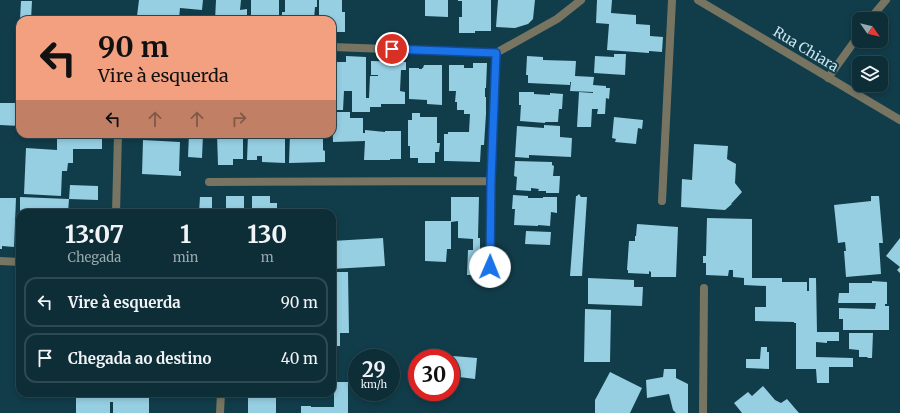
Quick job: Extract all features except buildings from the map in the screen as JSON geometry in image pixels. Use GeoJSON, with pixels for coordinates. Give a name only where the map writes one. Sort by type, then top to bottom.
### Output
{"type":"FeatureCollection","features":[{"type":"Feature","properties":{"kind":"street"},"geometry":{"type":"LineString","coordinates":[[336,47],[496,53],[557,19],[581,0]]}},
{"type":"Feature","properties":{"kind":"street"},"geometry":{"type":"LineString","coordinates":[[662,201],[672,0]]}},
{"type":"Feature","properties":{"kind":"street","name":"Rua Chiara"},"geometry":{"type":"LineString","coordinates":[[698,0],[708,2],[828,78],[900,120]]}},
{"type":"Feature","properties":{"kind":"street"},"geometry":{"type":"LineString","coordinates":[[876,12],[886,0]]}},
{"type":"Feature","properties":{"kind":"street"},"geometry":{"type":"LineString","coordinates":[[828,78],[852,45]]}},
{"type":"Feature","properties":{"kind":"street"},"geometry":{"type":"LineString","coordinates":[[490,267],[491,181],[496,53]]}},
{"type":"Feature","properties":{"kind":"street"},"geometry":{"type":"LineString","coordinates":[[116,209],[118,138]]}},
{"type":"Feature","properties":{"kind":"street"},"geometry":{"type":"LineString","coordinates":[[209,182],[491,181]]}},
{"type":"Feature","properties":{"kind":"street"},"geometry":{"type":"LineString","coordinates":[[0,261],[16,262]]}},
{"type":"Feature","properties":{"kind":"street"},"geometry":{"type":"LineString","coordinates":[[703,413],[704,288]]}},
{"type":"Feature","properties":{"kind":"street"},"geometry":{"type":"LineString","coordinates":[[220,413],[221,397]]}},
{"type":"Feature","properties":{"kind":"route"},"geometry":{"type":"LineString","coordinates":[[392,49],[496,53],[491,181],[490,267]]}}]}
